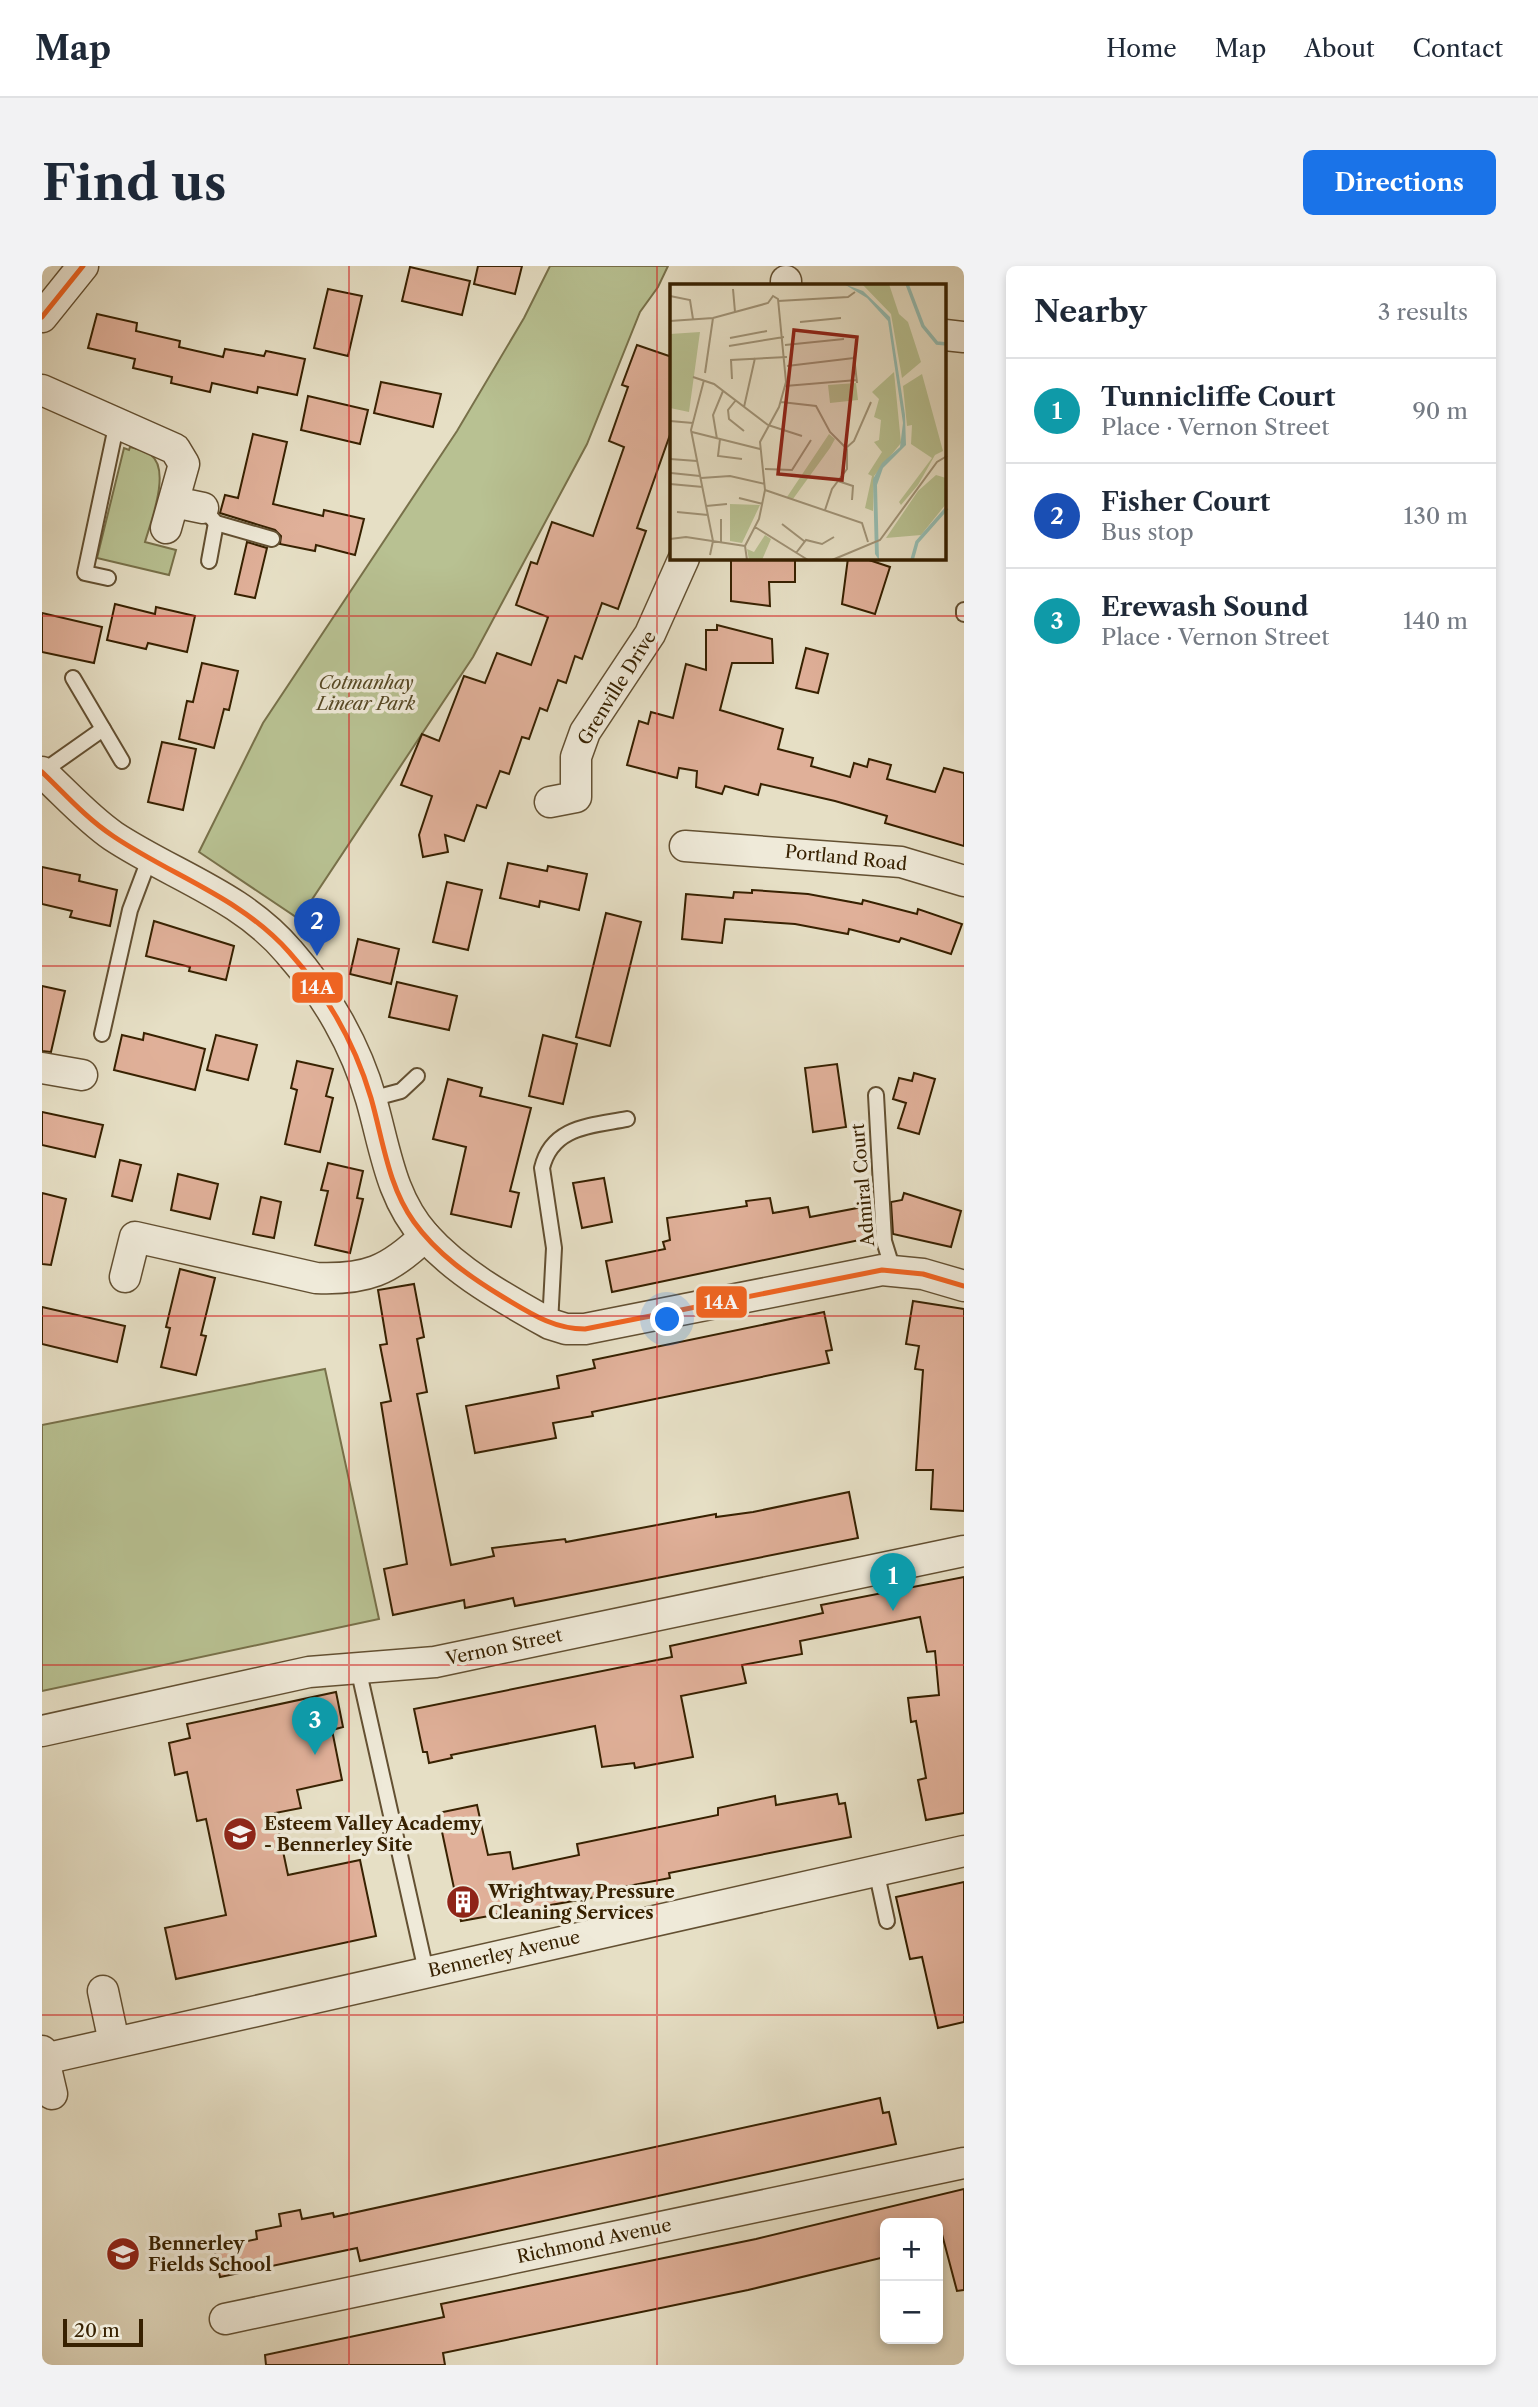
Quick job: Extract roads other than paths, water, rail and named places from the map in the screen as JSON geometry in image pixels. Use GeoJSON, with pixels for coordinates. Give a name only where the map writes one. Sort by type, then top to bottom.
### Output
{"type":"FeatureCollection","features":[{"type":"Feature","properties":{"kind":"street"},"geometry":{"type":"LineString","coordinates":[[42,317],[83,266]]}},
{"type":"Feature","properties":{"kind":"street"},"geometry":{"type":"LineString","coordinates":[[946,335],[964,337]]}},
{"type":"Feature","properties":{"kind":"street"},"geometry":{"type":"LineString","coordinates":[[42,390],[156,438],[175,449],[182,456],[184,464],[190,515]]}},
{"type":"Feature","properties":{"kind":"street","name":"Grenville Drive"},"geometry":{"type":"LineString","coordinates":[[550,802],[576,797],[576,757],[585,732],[650,634],[683,560]]}},
{"type":"Feature","properties":{"kind":"street"},"geometry":{"type":"LineString","coordinates":[[42,772],[111,834],[256,918],[289,951],[334,1015],[359,1063],[393,1182],[425,1236],[469,1274],[550,1324],[566,1329],[585,1329],[862,1272],[893,1270],[964,1286]]}},
{"type":"Feature","properties":{"kind":"street","name":"Portland Road"},"geometry":{"type":"LineString","coordinates":[[685,846],[726,839],[901,862],[964,881]]}},
{"type":"Feature","properties":{"kind":"street"},"geometry":{"type":"LineString","coordinates":[[42,1068],[82,1075]]}},
{"type":"Feature","properties":{"kind":"street"},"geometry":{"type":"LineString","coordinates":[[125,1278],[135,1237],[316,1278],[339,1279],[376,1273],[392,1264],[425,1236]]}},
{"type":"Feature","properties":{"kind":"street","name":"Vernon Street"},"geometry":{"type":"LineString","coordinates":[[42,1731],[309,1672],[435,1662],[964,1551]]}},
{"type":"Feature","properties":{"kind":"street","name":"Bennerley Avenue"},"geometry":{"type":"LineString","coordinates":[[43,2055],[114,2042],[964,1850]]}},
{"type":"Feature","properties":{"kind":"street"},"geometry":{"type":"LineString","coordinates":[[103,1991],[114,2042]]}},
{"type":"Feature","properties":{"kind":"street"},"geometry":{"type":"LineString","coordinates":[[43,2055],[47,2095]]}},
{"type":"Feature","properties":{"kind":"street","name":"Richmond Avenue"},"geometry":{"type":"LineString","coordinates":[[225,2319],[964,2163]]}},
{"type":"Feature","properties":{"kind":"lane"},"geometry":{"type":"LineString","coordinates":[[107,578],[85,573],[117,422]]}},
{"type":"Feature","properties":{"kind":"lane"},"geometry":{"type":"LineString","coordinates":[[190,515],[272,539]]}},
{"type":"Feature","properties":{"kind":"lane"},"geometry":{"type":"LineString","coordinates":[[190,515],[209,561]]}},
{"type":"Feature","properties":{"kind":"lane"},"geometry":{"type":"LineString","coordinates":[[73,678],[122,761]]}},
{"type":"Feature","properties":{"kind":"lane"},"geometry":{"type":"LineString","coordinates":[[42,772],[103,729]]}},
{"type":"Feature","properties":{"kind":"lane"},"geometry":{"type":"LineString","coordinates":[[102,1034],[130,910],[150,857]]}},
{"type":"Feature","properties":{"kind":"lane"},"geometry":{"type":"LineString","coordinates":[[371,1099],[401,1091],[417,1076]]}},
{"type":"Feature","properties":{"kind":"lane","name":"Admiral Court"},"geometry":{"type":"LineString","coordinates":[[876,1096],[884,1241],[893,1270]]}},
{"type":"Feature","properties":{"kind":"lane"},"geometry":{"type":"LineString","coordinates":[[550,1324],[554,1248],[542,1177],[544,1157],[559,1137],[571,1130],[627,1119]]}},
{"type":"Feature","properties":{"kind":"lane"},"geometry":{"type":"LineString","coordinates":[[358,1668],[426,1971]]}},
{"type":"Feature","properties":{"kind":"lane"},"geometry":{"type":"LineString","coordinates":[[876,1870],[887,1921]]}},
{"type":"Feature","properties":{"kind":"place","name":"Fisher Court"},"geometry":{"type":"Point","coordinates":[317,956]}},
{"type":"Feature","properties":{"kind":"place","name":"Tunnicliffe Court"},"geometry":{"type":"Point","coordinates":[893,1611]}},
{"type":"Feature","properties":{"kind":"place","name":"Erewash Sound"},"geometry":{"type":"Point","coordinates":[315,1755]}},
{"type":"Feature","properties":{"kind":"place","name":"Esteem Valley Academy - Bennerley Site"},"geometry":{"type":"Point","coordinates":[240,1834]}},
{"type":"Feature","properties":{"kind":"place","name":"Wrightway Pressure Cleaning Services"},"geometry":{"type":"Point","coordinates":[463,1902]}},
{"type":"Feature","properties":{"kind":"place","name":"Bennerley Fields School"},"geometry":{"type":"Point","coordinates":[123,2254]}},
{"type":"Feature","properties":{"kind":"park label","name":"Cotmanhay Linear Park"},"geometry":{"type":"Point","coordinates":[366,693]}}]}
